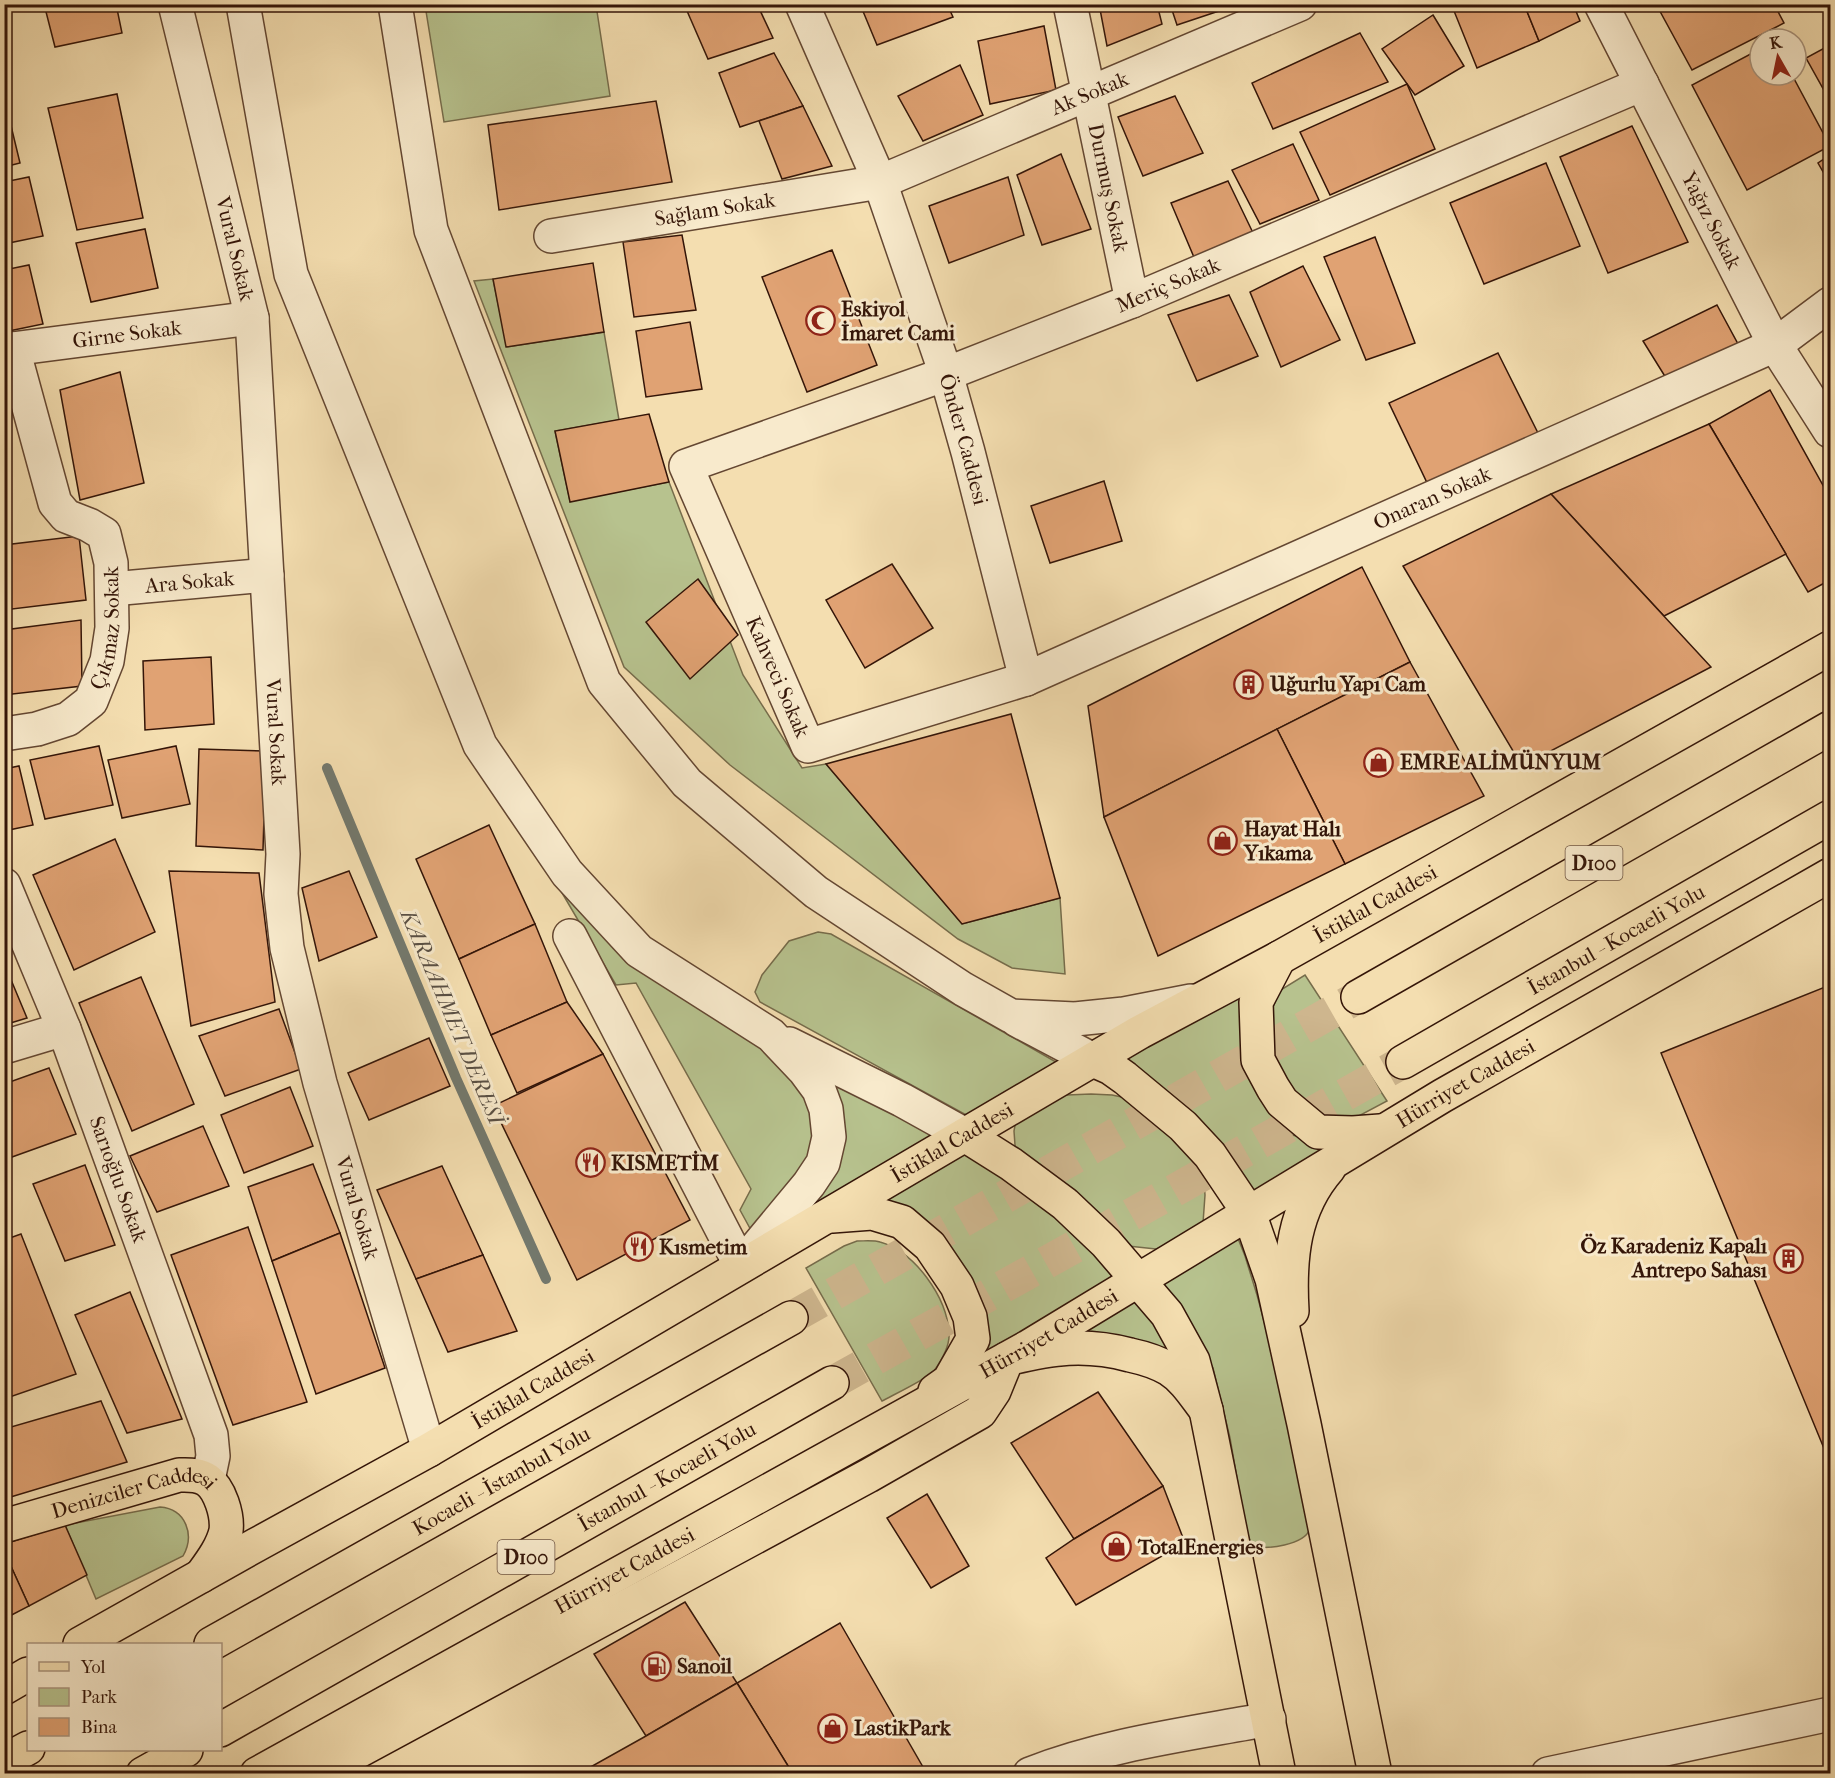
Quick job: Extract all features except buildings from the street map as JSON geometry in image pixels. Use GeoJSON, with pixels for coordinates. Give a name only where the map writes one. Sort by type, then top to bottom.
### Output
{"type":"FeatureCollection","features":[{"type":"Feature","properties":{"kind":"main road","name":"İstiklal Caddesi"},"geometry":{"type":"LineString","coordinates":[[82,1643],[429,1450],[1140,1032],[1279,958],[1830,648]]}},
{"type":"Feature","properties":{"kind":"main road","name":"D100"},"geometry":{"type":"LineString","coordinates":[[1359,997],[1830,728]]}},
{"type":"Feature","properties":{"kind":"main road","name":"İstanbul - Kocaeli Yolu"},"geometry":{"type":"LineString","coordinates":[[1403,1062],[1830,817]]}},
{"type":"Feature","properties":{"kind":"main road","name":"Hürriyet Caddesi"},"geometry":{"type":"LineString","coordinates":[[257,1773],[896,1422],[1138,1281],[1442,1096],[1830,874]]}},
{"type":"Feature","properties":{"kind":"main road"},"geometry":{"type":"LineString","coordinates":[[1279,958],[1256,1002],[1258,1060],[1282,1102],[1318,1132],[1385,1131]]}},
{"type":"Feature","properties":{"kind":"main road"},"geometry":{"type":"LineString","coordinates":[[1093,1060],[1111,1068],[1184,1126],[1210,1155],[1248,1213],[1272,1279],[1372,1759]]}},
{"type":"Feature","properties":{"kind":"main road"},"geometry":{"type":"LineString","coordinates":[[1011,1164],[1002,1150],[1001,1128],[1006,1118],[1027,1098],[1081,1086],[1141,1091]]}},
{"type":"Feature","properties":{"kind":"main road"},"geometry":{"type":"LineString","coordinates":[[965,1135],[1011,1164],[1065,1204],[1121,1256],[1136,1262],[1174,1259]]}},
{"type":"Feature","properties":{"kind":"main road"},"geometry":{"type":"LineString","coordinates":[[1208,1239],[1214,1220],[1215,1204],[1210,1155]]}},
{"type":"Feature","properties":{"kind":"main road"},"geometry":{"type":"LineString","coordinates":[[1295,1385],[1291,1281],[1294,1250],[1300,1218],[1307,1200],[1316,1183],[1337,1159]]}},
{"type":"Feature","properties":{"kind":"main road"},"geometry":{"type":"LineString","coordinates":[[825,1216],[872,1213],[902,1222],[930,1246],[957,1286],[970,1317],[973,1339],[949,1381],[896,1422]]}},
{"type":"Feature","properties":{"kind":"main road"},"geometry":{"type":"LineString","coordinates":[[1106,1243],[1167,1314],[1193,1360],[1206,1410],[1279,1773]]}},
{"type":"Feature","properties":{"kind":"main road","name":"Kocaeli - İstanbul Yolu"},"geometry":{"type":"LineString","coordinates":[[213,1643],[791,1317]]}},
{"type":"Feature","properties":{"kind":"main road"},"geometry":{"type":"LineString","coordinates":[[316,1773],[868,1476],[980,1412],[994,1392],[1006,1359],[1042,1351],[1078,1347],[1117,1352],[1149,1360],[1170,1369],[1183,1380],[1206,1410]]}},
{"type":"Feature","properties":{"kind":"main road","name":"İstanbul - Kocaeli Yolu"},"geometry":{"type":"LineString","coordinates":[[222,1729],[832,1383]]}},
{"type":"Feature","properties":{"kind":"main road","name":"Denizciler Caddesi"},"geometry":{"type":"LineString","coordinates":[[4,1526],[179,1474],[196,1475],[208,1480],[217,1492],[226,1521],[225,1532],[213,1560],[200,1577]]}},
{"type":"Feature","properties":{"kind":"main road"},"geometry":{"type":"LineString","coordinates":[[4,1688],[27,1675]]}},
{"type":"Feature","properties":{"kind":"main road"},"geometry":{"type":"LineString","coordinates":[[4,1761],[27,1749]]}},
{"type":"Feature","properties":{"kind":"main road"},"geometry":{"type":"LineString","coordinates":[[143,1773],[182,1751]]}},
{"type":"Feature","properties":{"kind":"street","name":"Vural Sokak"},"geometry":{"type":"LineString","coordinates":[[175,4],[252,318],[283,854],[282,919],[287,948],[320,1083],[429,1450]]}},
{"type":"Feature","properties":{"kind":"street"},"geometry":{"type":"LineString","coordinates":[[243,4],[291,274],[480,745],[567,873],[639,951],[771,1035],[903,1100],[965,1135]]}},
{"type":"Feature","properties":{"kind":"street"},"geometry":{"type":"LineString","coordinates":[[395,4],[431,230],[604,682],[687,783],[816,892],[963,989],[1093,1060]]}},
{"type":"Feature","properties":{"kind":"street","name":"Önder Caddesi"},"geometry":{"type":"LineString","coordinates":[[802,4],[880,182],[946,375],[1026,679]]}},
{"type":"Feature","properties":{"kind":"street","name":"Durmuş Sokak"},"geometry":{"type":"LineString","coordinates":[[1071,4],[1132,301]]}},
{"type":"Feature","properties":{"kind":"street","name":"Ak Sokak"},"geometry":{"type":"LineString","coordinates":[[880,182],[1300,4]]}},
{"type":"Feature","properties":{"kind":"street","name":"Yağız Sokak"},"geometry":{"type":"LineString","coordinates":[[1600,4],[1775,345],[1830,431]]}},
{"type":"Feature","properties":{"kind":"street","name":"Meriç Sokak"},"geometry":{"type":"LineString","coordinates":[[686,466],[946,375],[1132,301],[1642,84]]}},
{"type":"Feature","properties":{"kind":"street","name":"Sağlam Sokak"},"geometry":{"type":"LineString","coordinates":[[551,236],[880,182]]}},
{"type":"Feature","properties":{"kind":"street","name":"Onaran Sokak"},"geometry":{"type":"LineString","coordinates":[[1026,679],[1775,345],[1830,304]]}},
{"type":"Feature","properties":{"kind":"street","name":"Girne Sokak"},"geometry":{"type":"LineString","coordinates":[[9,349],[252,318]]}},
{"type":"Feature","properties":{"kind":"street","name":"Çıkmaz Sokak"},"geometry":{"type":"LineString","coordinates":[[4,734],[37,729],[68,719],[91,702],[107,661],[112,628],[111,563],[104,534],[66,516],[55,503],[9,349]]}},
{"type":"Feature","properties":{"kind":"street","name":"Kahveci Sokak"},"geometry":{"type":"LineString","coordinates":[[686,466],[808,746],[1026,679]]}},
{"type":"Feature","properties":{"kind":"street","name":"Ara Sokak"},"geometry":{"type":"LineString","coordinates":[[112,589],[267,575]]}},
{"type":"Feature","properties":{"kind":"street","name":"Sarıoğlu Sokak"},"geometry":{"type":"LineString","coordinates":[[4,885],[64,1029],[211,1435],[213,1456],[208,1480]]}},
{"type":"Feature","properties":{"kind":"street"},"geometry":{"type":"LineString","coordinates":[[570,936],[741,1266],[809,1184],[823,1163],[829,1137],[826,1109],[819,1090],[805,1071],[771,1035]]}},
{"type":"Feature","properties":{"kind":"street"},"geometry":{"type":"LineString","coordinates":[[1011,1016],[1076,1020],[1124,1014],[1202,999]]}},
{"type":"Feature","properties":{"kind":"street"},"geometry":{"type":"LineString","coordinates":[[4,1047],[64,1029]]}},
{"type":"Feature","properties":{"kind":"street"},"geometry":{"type":"LineString","coordinates":[[1548,1773],[1830,1714]]}},
{"type":"Feature","properties":{"kind":"street"},"geometry":{"type":"LineString","coordinates":[[1030,1773],[1065,1760],[1122,1746],[1269,1719]]}},
{"type":"Feature","properties":{"kind":"street"},"geometry":{"type":"LineString","coordinates":[[1372,1759],[1393,1773]]}},
{"type":"Feature","properties":{"kind":"green space"},"geometry":{"type":"Polygon","coordinates":[[[425,5],[596,5],[610,96],[444,122],[425,5]]]}},
{"type":"Feature","properties":{"kind":"green space"},"geometry":{"type":"Polygon","coordinates":[[[493,279],[507,347],[604,332],[619,420],[555,431],[570,501],[669,482],[743,675],[802,768],[826,764],[962,924],[1060,898],[1065,974],[1012,968],[958,939],[730,765],[624,667],[474,281],[493,279]]]}},
{"type":"Feature","properties":{"kind":"green space"},"geometry":{"type":"Polygon","coordinates":[[[551,874],[762,1041],[799,1080],[816,1126],[810,1167],[752,1232],[740,1210],[751,1189],[636,983],[616,985],[551,874]]]}},
{"type":"Feature","properties":{"kind":"green space"},"geometry":{"type":"Polygon","coordinates":[[[818,932],[831,934],[1056,1062],[968,1116],[760,1002],[755,992],[762,975],[789,941],[818,932]]]}},
{"type":"Feature","properties":{"kind":"green space"},"geometry":{"type":"Polygon","coordinates":[[[1305,975],[1387,1101],[1355,1118],[1320,1116],[1288,1084],[1270,1053],[1268,1021],[1279,991],[1305,975]]]}},
{"type":"Feature","properties":{"kind":"green space"},"geometry":{"type":"Polygon","coordinates":[[[1244,992],[1264,1098],[1292,1135],[1337,1145],[1251,1199],[1118,1061],[1244,992]]]}},
{"type":"Feature","properties":{"kind":"green space"},"geometry":{"type":"Polygon","coordinates":[[[819,1072],[945,1133],[793,1219],[818,1194],[819,1072]]]}},
{"type":"Feature","properties":{"kind":"green space"},"geometry":{"type":"Polygon","coordinates":[[[1091,1094],[1136,1100],[1203,1169],[1205,1195],[1203,1223],[1174,1244],[1156,1249],[1128,1246],[1019,1157],[1015,1145],[1016,1120],[1041,1098],[1091,1094]]]}},
{"type":"Feature","properties":{"kind":"green space"},"geometry":{"type":"Polygon","coordinates":[[[968,1147],[1081,1238],[1115,1280],[980,1361],[987,1339],[873,1203],[968,1147]]]}},
{"type":"Feature","properties":{"kind":"green space"},"geometry":{"type":"Polygon","coordinates":[[[1235,1231],[1257,1295],[1291,1421],[1310,1529],[1301,1539],[1275,1547],[1252,1546],[1246,1530],[1230,1438],[1213,1368],[1179,1305],[1155,1277],[1235,1231]]]}},
{"type":"Feature","properties":{"kind":"green space"},"geometry":{"type":"Polygon","coordinates":[[[857,1241],[880,1242],[905,1255],[917,1266],[936,1291],[947,1319],[948,1343],[934,1371],[882,1401],[806,1268],[857,1241]]]}},
{"type":"Feature","properties":{"kind":"green space"},"geometry":{"type":"Polygon","coordinates":[[[1128,1292],[1157,1322],[1185,1364],[1036,1347],[1128,1292]]]}},
{"type":"Feature","properties":{"kind":"green space"},"geometry":{"type":"Polygon","coordinates":[[[160,1507],[176,1513],[186,1524],[188,1540],[183,1556],[96,1599],[65,1525],[160,1507]]]}},
{"type":"Feature","properties":{"kind":"waterway","name":"KARAAHMET DERESİ"},"geometry":{"type":"LineString","coordinates":[[327,768],[456,1078],[546,1279]]}},
{"type":"Feature","properties":{"kind":"tunnel"},"geometry":{"type":"LineString","coordinates":[[791,1318],[1358,997]]}},
{"type":"Feature","properties":{"kind":"tunnel"},"geometry":{"type":"LineString","coordinates":[[832,1383],[1403,1062]]}},
{"type":"Feature","properties":{"kind":"place","name":"Eskiyol İmaret Cami"},"geometry":{"type":"Point","coordinates":[820,321]}},
{"type":"Feature","properties":{"kind":"place","name":"Uğurlu Yapı Cam"},"geometry":{"type":"Point","coordinates":[1249,684]}},
{"type":"Feature","properties":{"kind":"place","name":"EMRE ALİMÜNYUM"},"geometry":{"type":"Point","coordinates":[1379,762]}},
{"type":"Feature","properties":{"kind":"place","name":"Hayat Halı Yıkama"},"geometry":{"type":"Point","coordinates":[1223,841]}},
{"type":"Feature","properties":{"kind":"place","name":"KISMETİM"},"geometry":{"type":"Point","coordinates":[590,1163]}},
{"type":"Feature","properties":{"kind":"place","name":"Kısmetim"},"geometry":{"type":"Point","coordinates":[638,1247]}},
{"type":"Feature","properties":{"kind":"place","name":"Öz Karadeniz Kapalı Antrepo Sahası"},"geometry":{"type":"Point","coordinates":[1788,1258]}},
{"type":"Feature","properties":{"kind":"place","name":"TotalEnergies"},"geometry":{"type":"Point","coordinates":[1117,1547]}},
{"type":"Feature","properties":{"kind":"place","name":"Sanoil"},"geometry":{"type":"Point","coordinates":[656,1666]}},
{"type":"Feature","properties":{"kind":"place","name":"LastikPark"},"geometry":{"type":"Point","coordinates":[833,1728]}}]}
